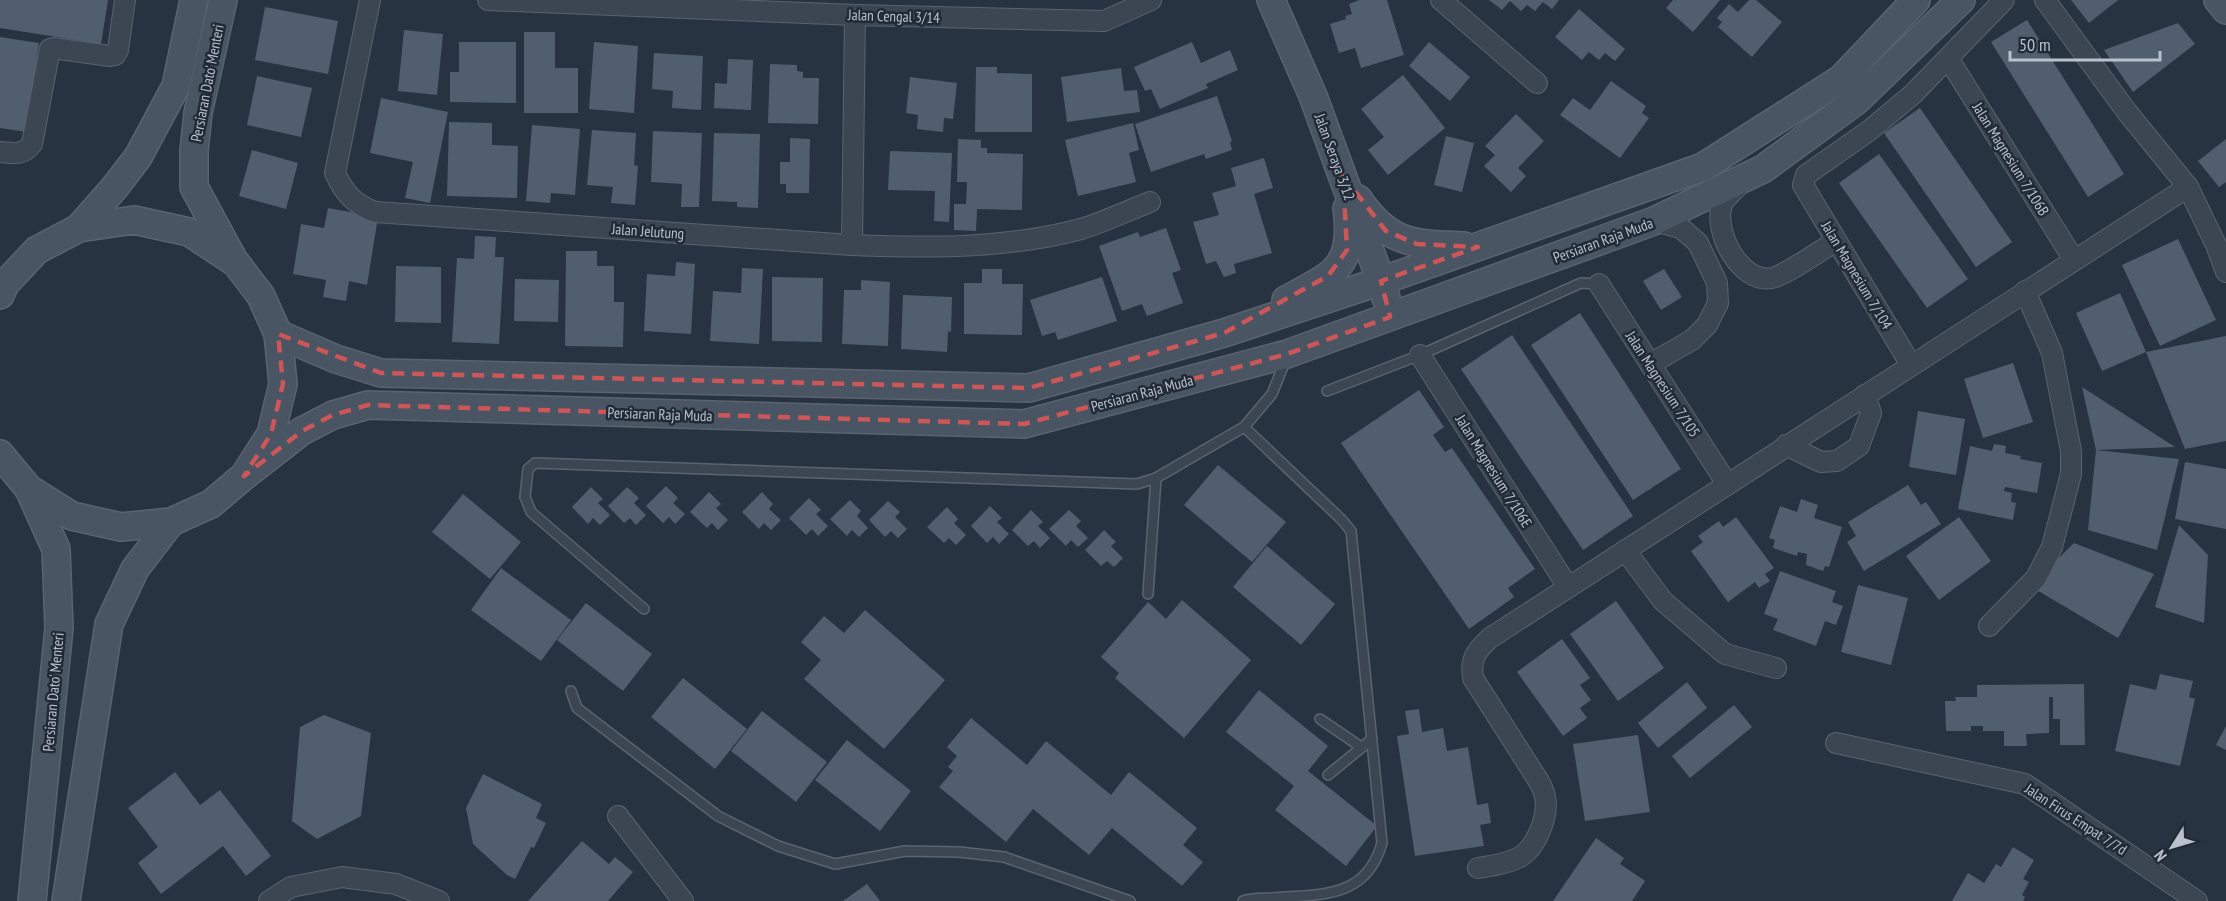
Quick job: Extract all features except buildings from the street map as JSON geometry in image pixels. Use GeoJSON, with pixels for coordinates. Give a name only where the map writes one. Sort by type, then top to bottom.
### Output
{"type":"FeatureCollection","features":[{"type":"Feature","properties":{"kind":"main road","name":"Persiaran Dato' Menteri"},"geometry":{"type":"LineString","coordinates":[[79,228],[138,157],[176,86],[194,0]]}},
{"type":"Feature","properties":{"kind":"main road","name":"Persiaran Dato' Menteri"},"geometry":{"type":"LineString","coordinates":[[223,0],[198,113],[194,151],[194,187],[236,263]]}},
{"type":"Feature","properties":{"kind":"main road","name":"Jalan Seraya 3/12"},"geometry":{"type":"LineString","coordinates":[[1271,0],[1313,96],[1381,281],[1390,316]]}},
{"type":"Feature","properties":{"kind":"main road"},"geometry":{"type":"LineString","coordinates":[[278,334],[336,359],[381,373],[1029,388],[1224,333],[1381,281],[1703,167],[1841,79],[1916,0]]}},
{"type":"Feature","properties":{"kind":"main road","name":"Persiaran Raja Muda"},"geometry":{"type":"LineString","coordinates":[[244,476],[302,431],[333,415],[368,405],[1024,424],[1287,354],[1654,221],[1763,169],[1856,101],[1961,0]]}},
{"type":"Feature","properties":{"kind":"main road"},"geometry":{"type":"LineString","coordinates":[[2218,0],[2226,10]]}},
{"type":"Feature","properties":{"kind":"main road"},"geometry":{"type":"LineString","coordinates":[[1342,176],[1369,215],[1386,231],[1417,244],[1478,247]]}},
{"type":"Feature","properties":{"kind":"main road"},"geometry":{"type":"LineString","coordinates":[[1224,333],[1328,276],[1341,264],[1347,250],[1350,231],[1342,176]]}},
{"type":"Feature","properties":{"kind":"main road"},"geometry":{"type":"LineString","coordinates":[[0,454],[30,489],[72,516],[121,527],[171,522],[211,504],[244,476],[271,434],[283,384],[278,334],[261,296],[236,263],[189,232],[134,220],[79,228],[37,250],[2,289]]}},
{"type":"Feature","properties":{"kind":"main road","name":"Persiaran Dato' Menteri"},"geometry":{"type":"LineString","coordinates":[[30,489],[56,549],[59,628],[33,901]]}},
{"type":"Feature","properties":{"kind":"main road"},"geometry":{"type":"LineString","coordinates":[[70,896],[109,624],[135,569],[171,522]]}},
{"type":"Feature","properties":{"kind":"street"},"geometry":{"type":"LineString","coordinates":[[0,152],[19,154],[26,152],[32,144],[50,49],[115,55],[118,50],[125,0]]}},
{"type":"Feature","properties":{"kind":"street","name":"Jalan Jelutung"},"geometry":{"type":"LineString","coordinates":[[370,0],[335,172],[341,187],[351,199],[375,212],[852,245],[929,248],[1007,243],[1081,229],[1150,202]]}},
{"type":"Feature","properties":{"kind":"street","name":"Jalan Cengal 3/14"},"geometry":{"type":"LineString","coordinates":[[488,0],[855,15],[1104,21],[1151,0]]}},
{"type":"Feature","properties":{"kind":"street"},"geometry":{"type":"LineString","coordinates":[[1442,0],[1537,83]]}},
{"type":"Feature","properties":{"kind":"street"},"geometry":{"type":"LineString","coordinates":[[1948,58],[2004,0]]}},
{"type":"Feature","properties":{"kind":"street"},"geometry":{"type":"LineString","coordinates":[[2045,0],[2127,112],[2188,187],[2216,245],[2226,272]]}},
{"type":"Feature","properties":{"kind":"street"},"geometry":{"type":"LineString","coordinates":[[852,245],[855,15]]}},
{"type":"Feature","properties":{"kind":"street","name":"Jalan Magnesium 7/104"},"geometry":{"type":"LineString","coordinates":[[1911,365],[1803,185],[1806,174],[1870,130],[1912,94],[1948,58]]}},
{"type":"Feature","properties":{"kind":"street","name":"Jalan Magnesium 7/106B"},"geometry":{"type":"LineString","coordinates":[[1948,58],[2074,260]]}},
{"type":"Feature","properties":{"kind":"street"},"geometry":{"type":"LineString","coordinates":[[1746,177],[1722,203],[1720,221],[1727,243],[1744,271],[1757,278],[1773,278],[1836,241]]}},
{"type":"Feature","properties":{"kind":"street"},"geometry":{"type":"LineString","coordinates":[[1478,868],[1520,857],[1531,846],[1544,819],[1546,804],[1545,795],[1538,780],[1473,678],[1471,666],[1476,651],[1490,638],[1568,587],[2188,187]]}},
{"type":"Feature","properties":{"kind":"street"},"geometry":{"type":"LineString","coordinates":[[1650,364],[1692,340],[1707,325],[1718,303],[1717,283],[1698,243],[1682,228],[1654,221]]}},
{"type":"Feature","properties":{"kind":"street","name":"Jalan Magnesium 7/105"},"geometry":{"type":"LineString","coordinates":[[1599,284],[1727,484]]}},
{"type":"Feature","properties":{"kind":"street"},"geometry":{"type":"LineString","coordinates":[[1989,627],[2036,578],[2052,547],[2071,474],[2071,452],[2052,353],[2025,291]]}},
{"type":"Feature","properties":{"kind":"street","name":"Jalan Magnesium 7/106E"},"geometry":{"type":"LineString","coordinates":[[1420,355],[1568,587]]}},
{"type":"Feature","properties":{"kind":"street"},"geometry":{"type":"LineString","coordinates":[[1786,446],[1821,462],[1837,461],[1859,446],[1871,414],[1865,395]]}},
{"type":"Feature","properties":{"kind":"street"},"geometry":{"type":"LineString","coordinates":[[1625,550],[1663,601],[1725,654],[1776,668]]}},
{"type":"Feature","properties":{"kind":"street","name":"Jalan Firus Empat 7/7d"},"geometry":{"type":"LineString","coordinates":[[1836,743],[2025,784],[2197,901]]}},
{"type":"Feature","properties":{"kind":"street"},"geometry":{"type":"LineString","coordinates":[[618,816],[682,901]]}},
{"type":"Feature","properties":{"kind":"street"},"geometry":{"type":"LineString","coordinates":[[269,901],[291,887],[342,877],[396,884],[439,901]]}},
{"type":"Feature","properties":{"kind":"lane"},"geometry":{"type":"LineString","coordinates":[[1327,391],[1420,355],[1581,283],[1599,284]]}},
{"type":"Feature","properties":{"kind":"lane"},"geometry":{"type":"LineString","coordinates":[[644,609],[531,512],[525,497],[528,469],[535,463],[1137,484],[1156,478],[1244,427],[1272,394],[1287,354]]}},
{"type":"Feature","properties":{"kind":"lane"},"geometry":{"type":"LineString","coordinates":[[1243,901],[1335,893],[1354,885],[1366,873],[1378,858],[1382,843],[1351,531],[1244,427]]}},
{"type":"Feature","properties":{"kind":"lane"},"geometry":{"type":"LineString","coordinates":[[1148,594],[1156,478]]}},
{"type":"Feature","properties":{"kind":"lane"},"geometry":{"type":"LineString","coordinates":[[571,691],[577,708],[718,816],[778,846],[835,864],[904,851],[959,852],[1004,857],[1130,901]]}},
{"type":"Feature","properties":{"kind":"lane"},"geometry":{"type":"LineString","coordinates":[[1320,719],[1361,747]]}},
{"type":"Feature","properties":{"kind":"lane"},"geometry":{"type":"LineString","coordinates":[[1328,775],[1372,739]]}},
{"type":"Feature","properties":{"kind":"highlighted area"},"geometry":{"type":"Polygon","coordinates":[[[1343,176],[1386,231],[1417,244],[1478,247],[1381,281],[1390,317],[1287,354],[1024,424],[368,405],[333,415],[302,431],[244,476],[271,434],[283,384],[278,334],[381,373],[1029,388],[1224,333],[1328,276],[1347,250],[1343,176]]]}}]}
